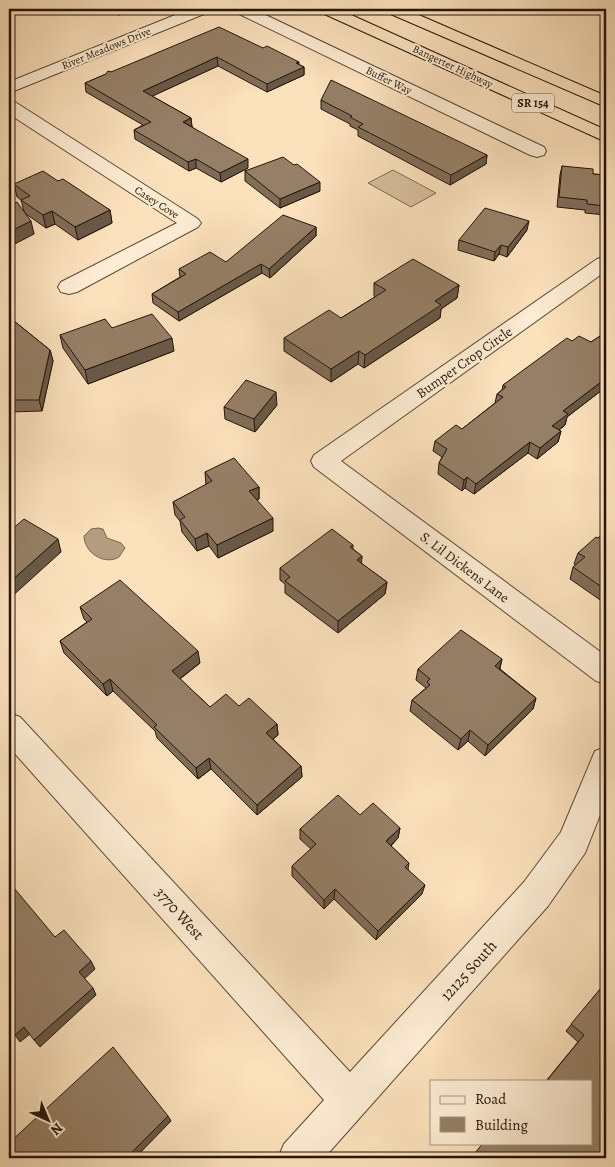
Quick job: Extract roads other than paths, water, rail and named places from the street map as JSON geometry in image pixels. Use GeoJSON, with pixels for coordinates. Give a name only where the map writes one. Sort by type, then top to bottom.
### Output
{"type":"FeatureCollection","features":[{"type":"Feature","properties":{"kind":"highway","name":"Bangerter Highway"},"geometry":{"type":"LineString","coordinates":[[326,9],[606,137]]}},
{"type":"Feature","properties":{"kind":"highway","name":"SR 154"},"geometry":{"type":"LineString","coordinates":[[392,9],[606,102]]}},
{"type":"Feature","properties":{"kind":"highway"},"geometry":{"type":"LineString","coordinates":[[417,9],[474,35],[530,68]]}},
{"type":"Feature","properties":{"kind":"street","name":"River Meadows Drive"},"geometry":{"type":"LineString","coordinates":[[9,88],[203,9]]}},
{"type":"Feature","properties":{"kind":"street","name":"Buffer Way"},"geometry":{"type":"LineString","coordinates":[[241,9],[537,151]]}},
{"type":"Feature","properties":{"kind":"street","name":"Casey Cove"},"geometry":{"type":"LineString","coordinates":[[9,106],[191,223],[69,287]]}},
{"type":"Feature","properties":{"kind":"street","name":"Bumper Crop Circle"},"geometry":{"type":"LineString","coordinates":[[324,461],[604,263]]}},
{"type":"Feature","properties":{"kind":"street","name":"S. Lil Dickens Lane"},"geometry":{"type":"LineString","coordinates":[[324,461],[606,672]]}},
{"type":"Feature","properties":{"kind":"street","name":"3770 West"},"geometry":{"type":"LineString","coordinates":[[9,726],[351,1100]]}},
{"type":"Feature","properties":{"kind":"street","name":"12125 South"},"geometry":{"type":"LineString","coordinates":[[298,1158],[536,894],[573,842],[606,761]]}}]}
